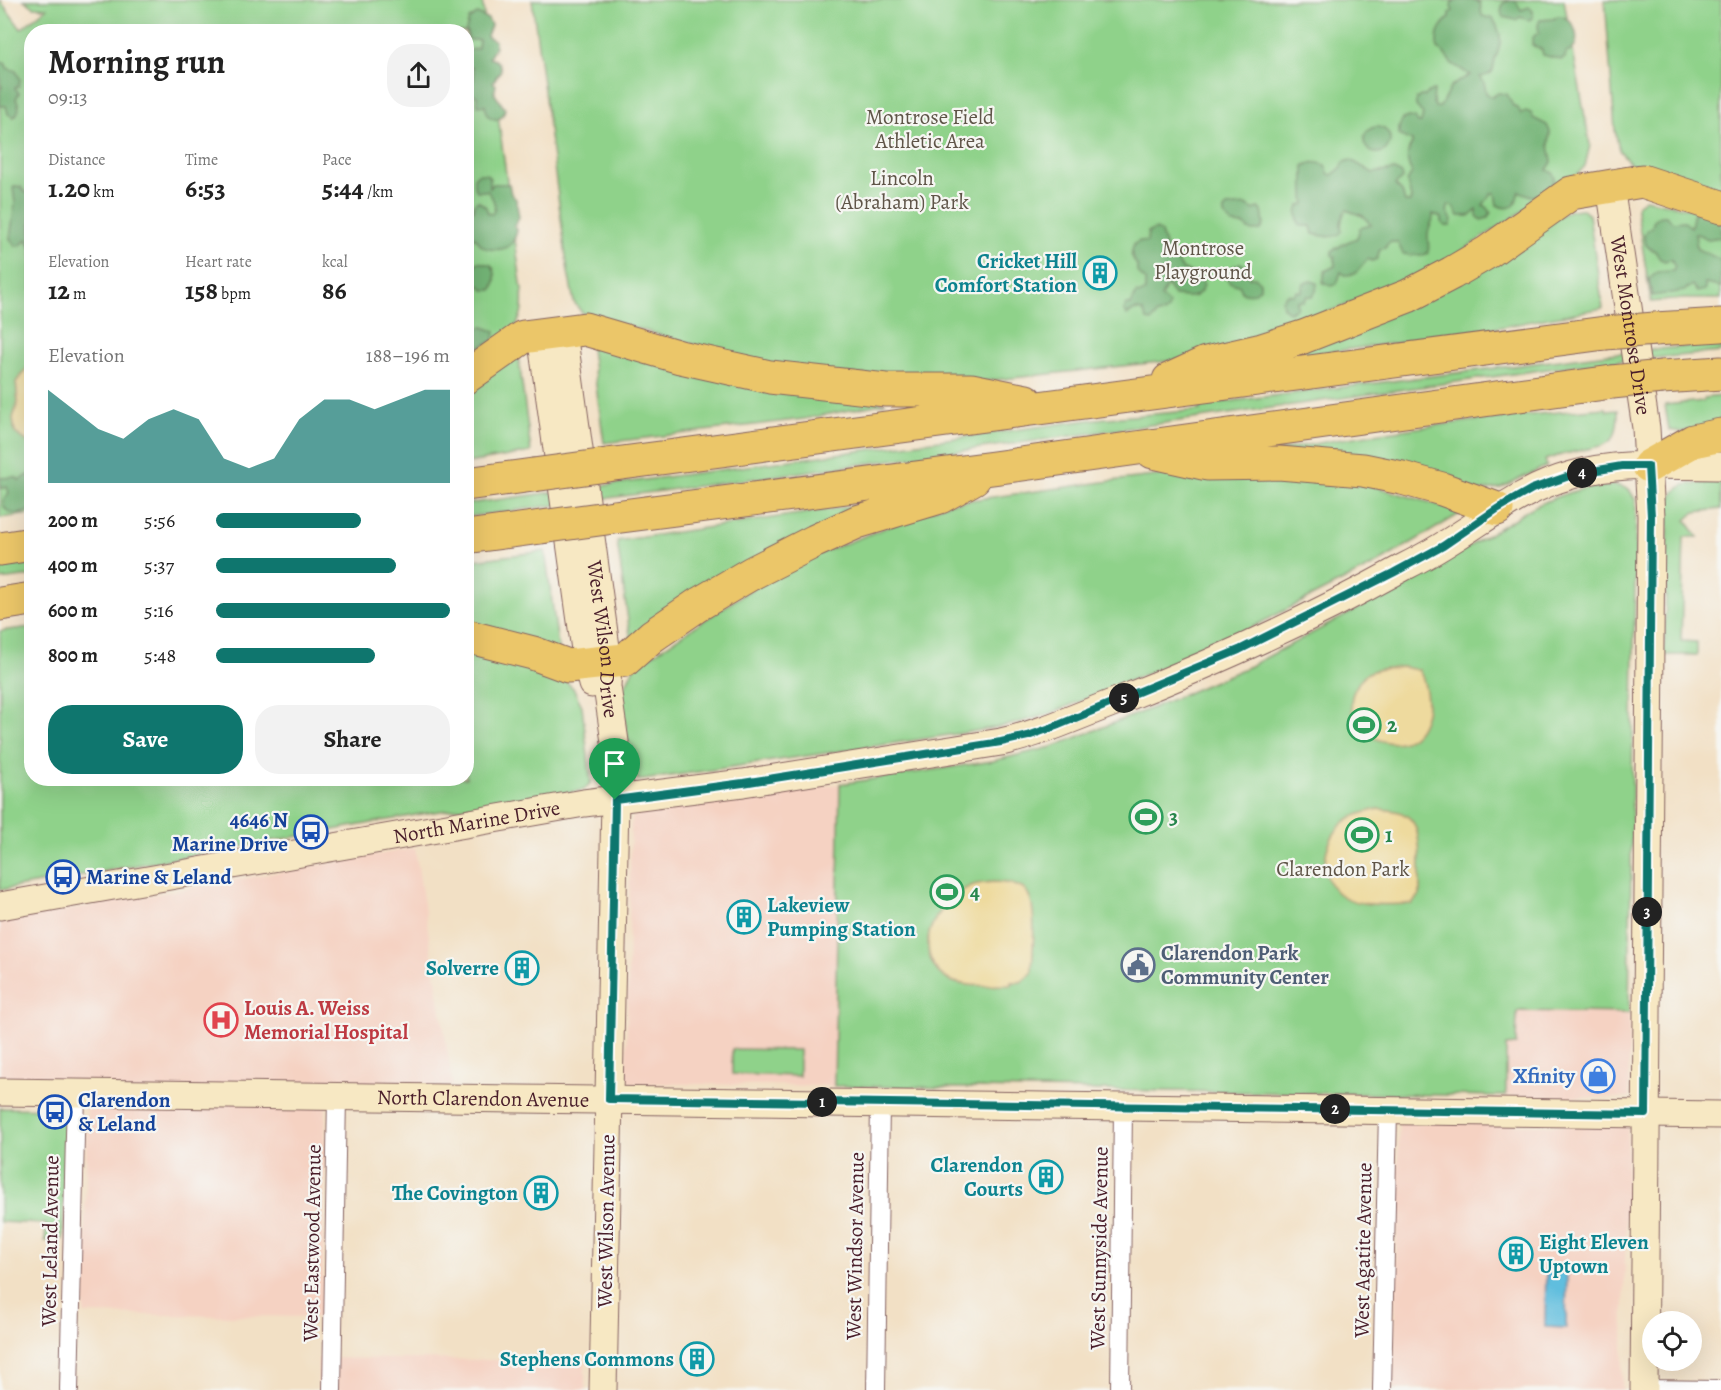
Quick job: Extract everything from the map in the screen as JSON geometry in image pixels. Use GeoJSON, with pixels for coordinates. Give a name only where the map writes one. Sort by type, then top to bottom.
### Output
{"type":"FeatureCollection","features":[{"type":"Feature","properties":{"kind":"highway"},"geometry":{"type":"LineString","coordinates":[[1141,394],[1206,363],[1262,350],[1303,337],[1408,296],[1488,252],[1571,193],[1642,181],[1721,207]]}},
{"type":"Feature","properties":{"kind":"highway"},"geometry":{"type":"LineString","coordinates":[[474,483],[1605,333],[1721,325]]}},
{"type":"Feature","properties":{"kind":"highway"},"geometry":{"type":"LineString","coordinates":[[474,371],[518,340],[585,329],[680,357],[770,377],[886,390],[971,390],[1050,406]]}},
{"type":"Feature","properties":{"kind":"highway"},"geometry":{"type":"LineString","coordinates":[[474,536],[993,468],[1612,382],[1721,373]]}},
{"type":"Feature","properties":{"kind":"highway"},"geometry":{"type":"LineString","coordinates":[[1648,466],[1693,441],[1721,435]]}},
{"type":"Feature","properties":{"kind":"highway"},"geometry":{"type":"LineString","coordinates":[[1134,447],[1207,464],[1279,463],[1363,470],[1442,489],[1497,509]]}},
{"type":"Feature","properties":{"kind":"highway"},"geometry":{"type":"LineString","coordinates":[[474,638],[533,653],[568,666],[624,660],[652,636],[699,604],[752,573],[857,522],[940,497],[993,468]]}},
{"type":"Feature","properties":{"kind":"highway"},"geometry":{"type":"LineString","coordinates":[[0,549],[24,545]]}},
{"type":"Feature","properties":{"kind":"highway"},"geometry":{"type":"LineString","coordinates":[[0,604],[24,600]]}},
{"type":"Feature","properties":{"kind":"street","name":"West Montrose Drive"},"geometry":{"type":"LineString","coordinates":[[1610,186],[1646,428],[1651,516],[1644,1389]]}},
{"type":"Feature","properties":{"kind":"street","name":"West Wilson Drive"},"geometry":{"type":"LineString","coordinates":[[552,334],[598,663],[593,688],[606,778],[615,800]]}},
{"type":"Feature","properties":{"kind":"street","name":"North Marine Drive"},"geometry":{"type":"LineString","coordinates":[[0,906],[584,803],[754,781],[1028,736],[1151,688],[1239,650],[1443,546],[1497,509],[1532,489],[1575,474],[1622,466],[1721,466]]}},
{"type":"Feature","properties":{"kind":"street","name":"West Wilson Avenue"},"geometry":{"type":"LineString","coordinates":[[603,1390],[615,800]]}},
{"type":"Feature","properties":{"kind":"street","name":"North Clarendon Avenue"},"geometry":{"type":"LineString","coordinates":[[0,1092],[1721,1115]]}},
{"type":"Feature","properties":{"kind":"street","name":"West Leland Avenue"},"geometry":{"type":"LineString","coordinates":[[69,1390],[76,1093]]}},
{"type":"Feature","properties":{"kind":"street","name":"West Eastwood Avenue"},"geometry":{"type":"LineString","coordinates":[[332,1390],[337,1096]]}},
{"type":"Feature","properties":{"kind":"street","name":"West Windsor Avenue"},"geometry":{"type":"LineString","coordinates":[[876,1390],[880,1103]]}},
{"type":"Feature","properties":{"kind":"street","name":"West Sunnyside Avenue"},"geometry":{"type":"LineString","coordinates":[[1120,1390],[1123,1106]]}},
{"type":"Feature","properties":{"kind":"street","name":"West Agatite Avenue"},"geometry":{"type":"LineString","coordinates":[[1382,1390],[1388,1110]]}},
{"type":"Feature","properties":{"kind":"street"},"geometry":{"type":"LineString","coordinates":[[1644,1389],[1721,1390]]}},
{"type":"Feature","properties":{"kind":"shaded area"},"geometry":{"type":"Polygon","coordinates":[[[840,784],[834,1086],[630,1083],[626,1077],[633,817],[642,813],[840,784]]]}},
{"type":"Feature","properties":{"kind":"shaded area","name":"Louis A. Weiss Memorial Hospital"},"geometry":{"type":"Polygon","coordinates":[[[415,848],[453,1086],[326,1087],[322,1317],[84,1314],[87,1089],[0,1089],[0,922],[415,848]]]}},
{"type":"Feature","properties":{"kind":"shaded area"},"geometry":{"type":"Polygon","coordinates":[[[1517,1011],[1629,1013],[1629,1098],[1506,1096],[1506,1046],[1516,1045],[1517,1011]]]}},
{"type":"Feature","properties":{"kind":"shaded area","name":"Eight Eleven Uptown"},"geometry":{"type":"Polygon","coordinates":[[[1399,1122],[1628,1127],[1622,1390],[1393,1389],[1399,1122]]]}},
{"type":"Feature","properties":{"kind":"shaded area"},"geometry":{"type":"Polygon","coordinates":[[[318,1358],[585,1361],[585,1390],[318,1390],[318,1358]]]}},
{"type":"Feature","properties":{"kind":"green space"},"geometry":{"type":"Polygon","coordinates":[[[0,0],[21,29],[24,27],[24,515],[0,518],[0,0]]]}},
{"type":"Feature","properties":{"kind":"green space"},"geometry":{"type":"Polygon","coordinates":[[[24,0],[482,0],[522,290],[522,310],[515,327],[474,359],[474,24],[27,24],[47,8],[34,7],[24,0]]]}},
{"type":"Feature","properties":{"kind":"green space","name":"Lincoln (Abraham) Park"},"geometry":{"type":"Polygon","coordinates":[[[532,0],[1564,0],[1590,145],[1585,166],[1575,177],[1416,281],[1195,358],[977,382],[784,370],[582,313],[574,302],[568,272],[532,0]]]}},
{"type":"Feature","properties":{"kind":"green space"},"geometry":{"type":"Polygon","coordinates":[[[1475,0],[1480,3],[1482,16],[1493,19],[1498,29],[1500,42],[1493,70],[1480,77],[1484,82],[1486,93],[1492,97],[1498,93],[1507,94],[1513,106],[1518,108],[1521,114],[1526,111],[1531,113],[1533,118],[1547,125],[1550,132],[1549,145],[1552,162],[1547,170],[1553,173],[1555,178],[1549,194],[1531,196],[1519,191],[1515,205],[1506,208],[1497,205],[1495,193],[1492,193],[1483,205],[1491,212],[1488,218],[1481,220],[1477,216],[1477,210],[1470,216],[1459,216],[1454,207],[1449,205],[1447,211],[1452,220],[1450,226],[1445,226],[1442,218],[1433,214],[1428,233],[1428,253],[1421,256],[1403,254],[1398,243],[1390,242],[1385,248],[1380,249],[1377,259],[1372,261],[1368,259],[1355,274],[1345,275],[1341,272],[1337,284],[1331,286],[1323,283],[1325,271],[1335,266],[1332,251],[1357,238],[1360,228],[1371,225],[1363,216],[1346,210],[1342,220],[1342,231],[1337,236],[1313,234],[1311,226],[1300,226],[1298,210],[1300,205],[1305,204],[1304,166],[1312,163],[1322,164],[1325,165],[1329,175],[1332,175],[1341,168],[1344,162],[1351,160],[1373,173],[1394,170],[1402,174],[1403,178],[1395,185],[1402,192],[1405,202],[1410,202],[1407,182],[1412,172],[1408,155],[1412,141],[1399,135],[1399,127],[1403,119],[1409,117],[1421,123],[1423,114],[1416,106],[1416,99],[1434,91],[1433,102],[1435,107],[1440,107],[1451,86],[1470,75],[1451,63],[1437,45],[1439,32],[1450,18],[1450,13],[1453,11],[1452,2],[1475,0]]]}},
{"type":"Feature","properties":{"kind":"green space"},"geometry":{"type":"Polygon","coordinates":[[[1605,0],[1721,0],[1721,198],[1631,164],[1619,150],[1615,130],[1605,0]]]}},
{"type":"Feature","properties":{"kind":"green space"},"geometry":{"type":"Polygon","coordinates":[[[1516,1],[1521,10],[1529,7],[1533,11],[1533,17],[1529,20],[1520,17],[1516,20],[1503,17],[1501,11],[1503,3],[1516,1]]]}},
{"type":"Feature","properties":{"kind":"green space"},"geometry":{"type":"Polygon","coordinates":[[[477,14],[488,19],[491,25],[487,36],[495,41],[495,47],[489,58],[497,62],[501,70],[493,82],[496,85],[494,93],[505,109],[498,119],[487,115],[485,105],[478,106],[477,96],[474,94],[474,49],[478,48],[479,40],[474,40],[474,24],[468,24],[469,19],[477,14]]]}},
{"type":"Feature","properties":{"kind":"green space"},"geometry":{"type":"Polygon","coordinates":[[[1558,16],[1570,21],[1577,39],[1572,50],[1566,53],[1565,58],[1561,60],[1543,55],[1542,50],[1532,45],[1533,37],[1539,33],[1540,20],[1553,19],[1558,16]]]}},
{"type":"Feature","properties":{"kind":"green space"},"geometry":{"type":"Polygon","coordinates":[[[0,61],[6,64],[7,68],[16,71],[20,79],[19,86],[15,88],[19,93],[16,99],[19,108],[14,117],[8,114],[6,106],[0,106],[2,87],[0,61]]]}},
{"type":"Feature","properties":{"kind":"green space"},"geometry":{"type":"Polygon","coordinates":[[[1377,127],[1386,131],[1390,140],[1386,149],[1377,153],[1368,149],[1364,140],[1368,131],[1377,127]]]}},
{"type":"Feature","properties":{"kind":"green space"},"geometry":{"type":"Polygon","coordinates":[[[478,174],[486,174],[490,178],[490,188],[493,184],[509,184],[511,194],[516,199],[519,217],[514,226],[517,231],[511,244],[507,247],[496,250],[487,248],[474,238],[474,204],[478,201],[486,207],[488,213],[492,214],[495,206],[487,191],[477,191],[474,178],[478,174]]]}},
{"type":"Feature","properties":{"kind":"green space"},"geometry":{"type":"Polygon","coordinates":[[[21,187],[24,192],[24,242],[16,246],[10,239],[15,203],[13,188],[21,187]]]}},
{"type":"Feature","properties":{"kind":"green space"},"geometry":{"type":"Polygon","coordinates":[[[1645,199],[1721,215],[1721,299],[1651,302],[1637,212],[1637,205],[1645,199]]]}},
{"type":"Feature","properties":{"kind":"green space"},"geometry":{"type":"Polygon","coordinates":[[[1246,205],[1254,210],[1258,208],[1262,211],[1264,224],[1261,230],[1248,230],[1245,225],[1232,224],[1224,215],[1227,207],[1246,205]]]}},
{"type":"Feature","properties":{"kind":"green space"},"geometry":{"type":"Polygon","coordinates":[[[1582,209],[1589,215],[1603,308],[1463,334],[1268,360],[1571,210],[1582,209]]]}},
{"type":"Feature","properties":{"kind":"green space"},"geometry":{"type":"Polygon","coordinates":[[[1694,212],[1721,213],[1721,237],[1708,239],[1695,233],[1697,249],[1721,260],[1721,287],[1705,284],[1705,290],[1697,292],[1692,285],[1684,291],[1652,296],[1649,279],[1658,272],[1673,271],[1675,267],[1671,259],[1665,261],[1660,259],[1655,251],[1645,243],[1645,233],[1652,227],[1654,220],[1660,216],[1666,216],[1673,222],[1683,221],[1691,227],[1694,212]]]}},
{"type":"Feature","properties":{"kind":"green space"},"geometry":{"type":"Polygon","coordinates":[[[1157,229],[1161,233],[1166,248],[1172,252],[1183,270],[1196,274],[1204,285],[1199,294],[1188,297],[1174,296],[1168,286],[1166,287],[1161,297],[1169,304],[1168,310],[1157,314],[1152,321],[1147,320],[1143,311],[1135,310],[1127,315],[1124,310],[1126,305],[1131,305],[1136,293],[1141,294],[1145,291],[1145,280],[1137,272],[1137,265],[1132,256],[1134,244],[1140,241],[1147,242],[1148,232],[1157,229]]]}},
{"type":"Feature","properties":{"kind":"green space"},"geometry":{"type":"Polygon","coordinates":[[[478,262],[491,265],[495,274],[492,290],[484,290],[481,286],[474,287],[474,266],[478,262]]]}},
{"type":"Feature","properties":{"kind":"green space"},"geometry":{"type":"Polygon","coordinates":[[[1240,263],[1248,268],[1249,277],[1255,277],[1260,282],[1260,288],[1254,293],[1242,292],[1240,286],[1229,282],[1226,276],[1228,269],[1240,263]]]}},
{"type":"Feature","properties":{"kind":"green space"},"geometry":{"type":"Polygon","coordinates":[[[1311,281],[1317,283],[1312,297],[1307,296],[1304,301],[1297,301],[1297,308],[1289,312],[1283,307],[1282,300],[1287,294],[1302,292],[1304,284],[1311,281]]]}},
{"type":"Feature","properties":{"kind":"green space"},"geometry":{"type":"Polygon","coordinates":[[[483,327],[495,331],[494,340],[480,347],[474,347],[474,329],[483,327]]]}},
{"type":"Feature","properties":{"kind":"green space"},"geometry":{"type":"Polygon","coordinates":[[[590,342],[886,403],[804,419],[604,443],[590,342]]]}},
{"type":"Feature","properties":{"kind":"green space"},"geometry":{"type":"Polygon","coordinates":[[[1721,343],[1721,352],[1576,365],[1086,434],[474,516],[474,503],[1096,419],[1200,410],[1200,405],[1608,354],[1721,343]]]}},
{"type":"Feature","properties":{"kind":"green space"},"geometry":{"type":"Polygon","coordinates":[[[518,353],[531,452],[474,462],[474,381],[518,353]]]}},
{"type":"Feature","properties":{"kind":"green space"},"geometry":{"type":"Polygon","coordinates":[[[1721,396],[1721,424],[1682,432],[1669,430],[1665,405],[1703,401],[1704,398],[1721,396]]]}},
{"type":"Feature","properties":{"kind":"green space"},"geometry":{"type":"Polygon","coordinates":[[[1606,408],[1607,411],[1618,410],[1616,431],[1609,442],[1545,460],[1547,466],[1500,488],[1478,491],[1277,451],[1359,436],[1441,425],[1606,408]]]}},
{"type":"Feature","properties":{"kind":"green space"},"geometry":{"type":"Polygon","coordinates":[[[1226,473],[1338,476],[1463,512],[1376,564],[1219,644],[1049,714],[1010,725],[970,732],[643,780],[633,776],[621,694],[635,666],[785,567],[949,503],[1163,475],[1226,473]]]}},
{"type":"Feature","properties":{"kind":"green space"},"geometry":{"type":"Polygon","coordinates":[[[16,477],[19,480],[24,478],[24,512],[18,514],[9,512],[4,506],[3,501],[9,493],[7,487],[0,489],[0,478],[16,477]]]}},
{"type":"Feature","properties":{"kind":"green space"},"geometry":{"type":"Polygon","coordinates":[[[1721,483],[1721,509],[1695,512],[1686,520],[1698,537],[1684,537],[1681,641],[1697,642],[1697,655],[1664,655],[1669,502],[1673,494],[1684,485],[1721,483]]]}},
{"type":"Feature","properties":{"kind":"green space","name":"Clarendon Park"},"geometry":{"type":"Polygon","coordinates":[[[1615,485],[1629,489],[1636,501],[1629,1013],[1517,1011],[1516,1045],[1506,1046],[1506,1096],[834,1086],[840,784],[993,761],[1052,747],[1250,666],[1426,573],[1533,507],[1582,489],[1615,485]]]}},
{"type":"Feature","properties":{"kind":"green space"},"geometry":{"type":"Polygon","coordinates":[[[887,501],[631,642],[617,541],[887,501]]]}},
{"type":"Feature","properties":{"kind":"green space"},"geometry":{"type":"Polygon","coordinates":[[[545,551],[559,652],[474,630],[474,560],[545,551]]]}},
{"type":"Feature","properties":{"kind":"green space"},"geometry":{"type":"Polygon","coordinates":[[[24,564],[24,577],[0,580],[0,567],[24,564]]]}},
{"type":"Feature","properties":{"kind":"green space"},"geometry":{"type":"Polygon","coordinates":[[[24,628],[24,786],[474,786],[474,648],[562,678],[573,688],[582,706],[591,782],[584,790],[427,813],[0,890],[0,631],[24,628]]]}},
{"type":"Feature","properties":{"kind":"green space"},"geometry":{"type":"Polygon","coordinates":[[[732,1049],[799,1050],[799,1076],[732,1074],[732,1049]]]}},
{"type":"Feature","properties":{"kind":"green space"},"geometry":{"type":"Polygon","coordinates":[[[0,1108],[66,1109],[63,1239],[45,1241],[46,1224],[0,1222],[0,1108]]]}},
{"type":"Feature","properties":{"kind":"sand"},"geometry":{"type":"Polygon","coordinates":[[[24,372],[24,439],[15,433],[13,418],[18,402],[16,382],[24,372]]]}},
{"type":"Feature","properties":{"kind":"sand"},"geometry":{"type":"Polygon","coordinates":[[[1402,667],[1419,670],[1424,681],[1426,713],[1415,734],[1403,741],[1389,742],[1375,738],[1363,730],[1355,718],[1351,704],[1355,689],[1365,675],[1377,670],[1402,667]]]}},
{"type":"Feature","properties":{"kind":"sand"},"geometry":{"type":"Polygon","coordinates":[[[1378,809],[1392,810],[1409,817],[1418,835],[1420,895],[1412,904],[1374,904],[1355,901],[1339,894],[1327,877],[1325,866],[1328,845],[1339,827],[1354,816],[1378,809]]]}},
{"type":"Feature","properties":{"kind":"sand"},"geometry":{"type":"Polygon","coordinates":[[[994,882],[1018,886],[1025,890],[1029,897],[1033,917],[1032,973],[1021,982],[1011,982],[1011,985],[973,985],[951,981],[938,972],[931,960],[928,945],[930,930],[941,910],[959,893],[974,885],[994,882]]]}},
{"type":"Feature","properties":{"kind":"water"},"geometry":{"type":"Polygon","coordinates":[[[1546,1266],[1567,1266],[1566,1328],[1545,1327],[1546,1266]]]}},
{"type":"Feature","properties":{"kind":"place","name":"Cricket Hill Comfort Station"},"geometry":{"type":"Point","coordinates":[1100,273]}},
{"type":"Feature","properties":{"kind":"place","name":"2"},"geometry":{"type":"Point","coordinates":[1364,725]}},
{"type":"Feature","properties":{"kind":"place","name":"3"},"geometry":{"type":"Point","coordinates":[1146,817]}},
{"type":"Feature","properties":{"kind":"place","name":"4646 N Marine Drive"},"geometry":{"type":"Point","coordinates":[311,832]}},
{"type":"Feature","properties":{"kind":"place","name":"1"},"geometry":{"type":"Point","coordinates":[1362,835]}},
{"type":"Feature","properties":{"kind":"place","name":"Marine & Leland"},"geometry":{"type":"Point","coordinates":[63,877]}},
{"type":"Feature","properties":{"kind":"place","name":"4"},"geometry":{"type":"Point","coordinates":[947,892]}},
{"type":"Feature","properties":{"kind":"place","name":"Lakeview Pumping Station"},"geometry":{"type":"Point","coordinates":[744,917]}},
{"type":"Feature","properties":{"kind":"place","name":"Clarendon Park Community Center"},"geometry":{"type":"Point","coordinates":[1138,965]}},
{"type":"Feature","properties":{"kind":"place","name":"Solverre"},"geometry":{"type":"Point","coordinates":[522,968]}},
{"type":"Feature","properties":{"kind":"place","name":"Louis A. Weiss Memorial Hospital"},"geometry":{"type":"Point","coordinates":[221,1020]}},
{"type":"Feature","properties":{"kind":"place","name":"Xfinity"},"geometry":{"type":"Point","coordinates":[1598,1076]}},
{"type":"Feature","properties":{"kind":"place","name":"Clarendon & Leland"},"geometry":{"type":"Point","coordinates":[55,1112]}},
{"type":"Feature","properties":{"kind":"place","name":"Clarendon Courts"},"geometry":{"type":"Point","coordinates":[1046,1177]}},
{"type":"Feature","properties":{"kind":"place","name":"The Covington"},"geometry":{"type":"Point","coordinates":[541,1193]}},
{"type":"Feature","properties":{"kind":"place","name":"Eight Eleven Uptown"},"geometry":{"type":"Point","coordinates":[1516,1254]}},
{"type":"Feature","properties":{"kind":"place","name":"Stephens Commons"},"geometry":{"type":"Point","coordinates":[697,1359]}},
{"type":"Feature","properties":{"kind":"route"},"geometry":{"type":"LineString","coordinates":[[1622,466],[1648,466],[1651,516],[1646,1114],[609,1099],[615,800],[743,783],[1028,736],[1151,688],[1239,650],[1315,613],[1443,546],[1497,509],[1532,489],[1575,474],[1622,466]]}},
{"type":"Feature","properties":{"kind":"park label","name":"Montrose Field Athletic Area"},"geometry":{"type":"Point","coordinates":[930,129]}},
{"type":"Feature","properties":{"kind":"park label","name":"Montrose Playground"},"geometry":{"type":"Point","coordinates":[1203,260]}}]}
